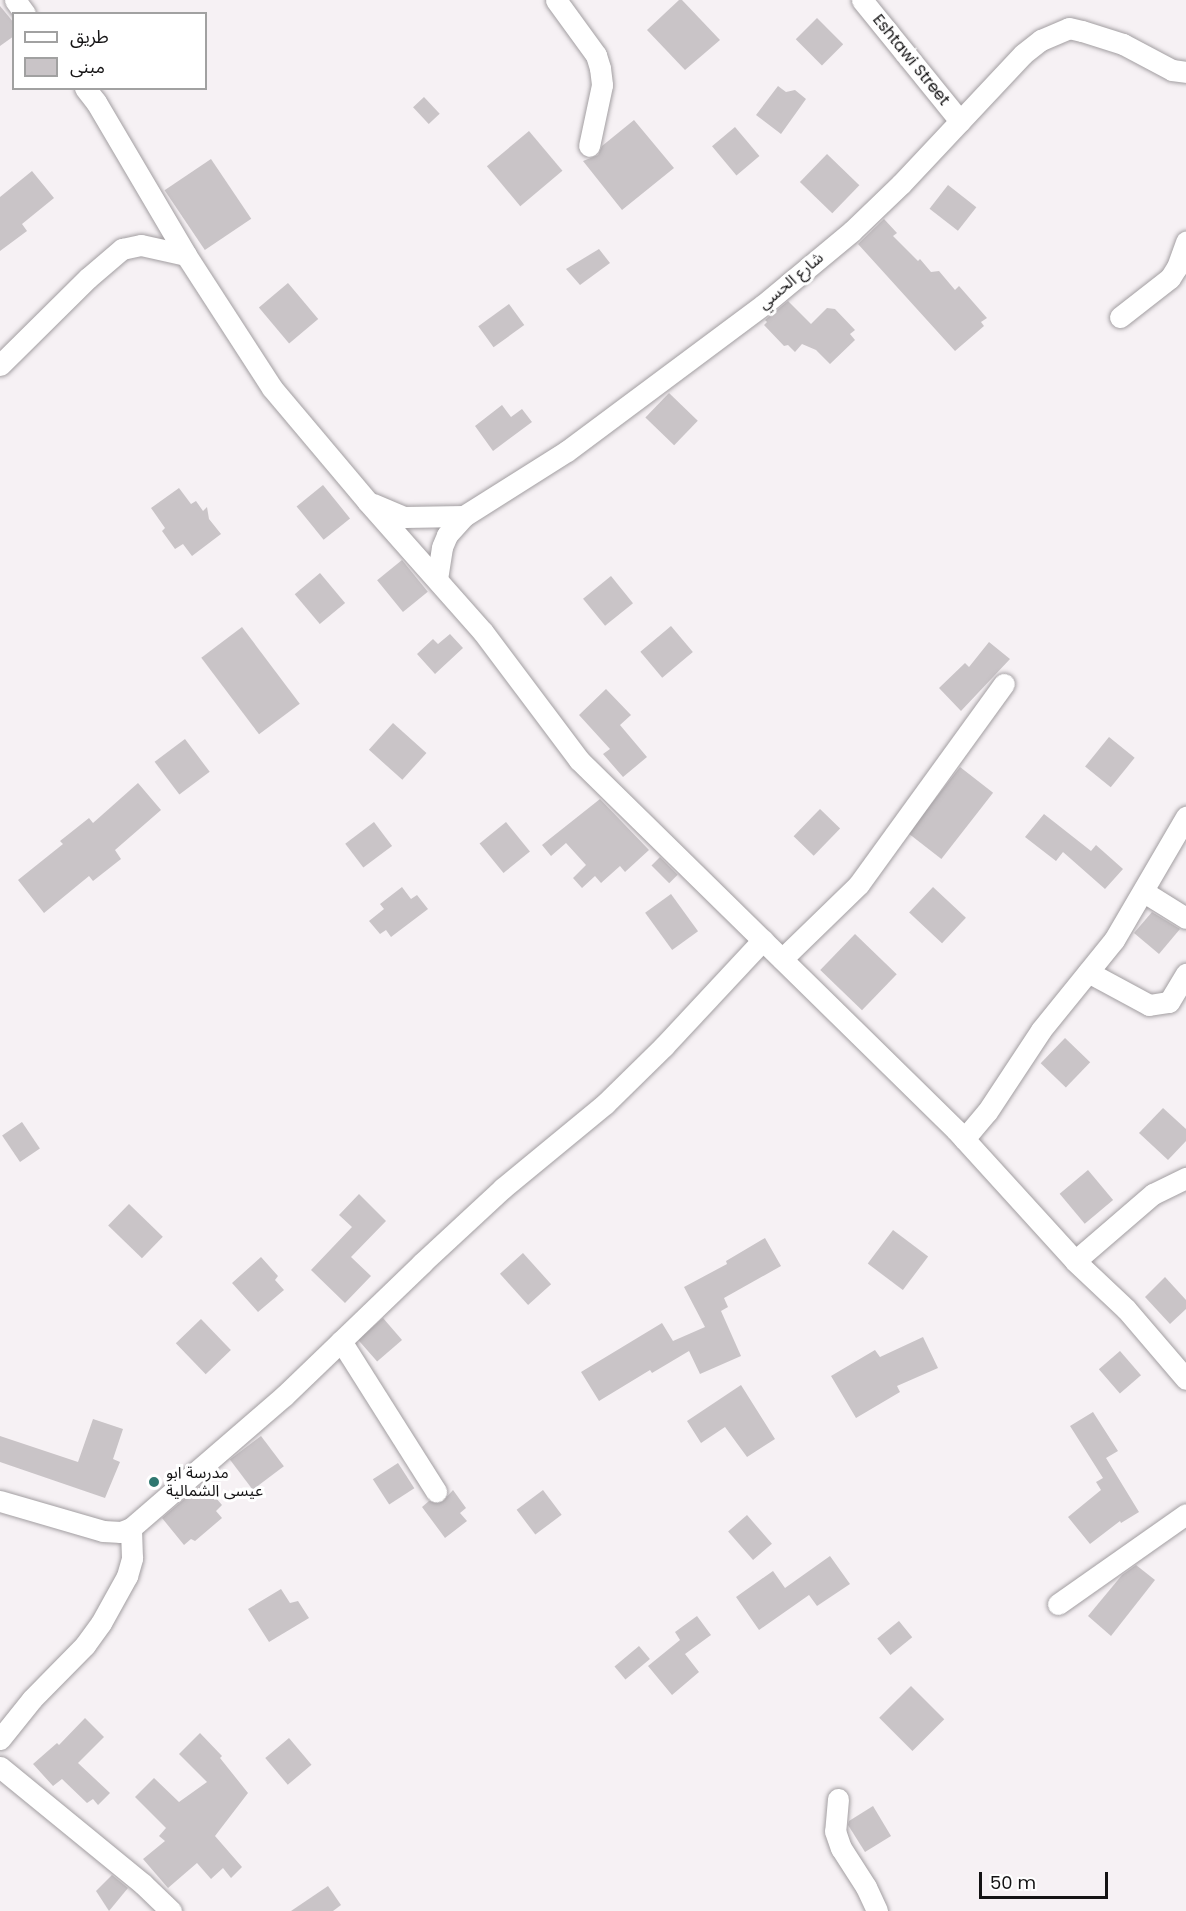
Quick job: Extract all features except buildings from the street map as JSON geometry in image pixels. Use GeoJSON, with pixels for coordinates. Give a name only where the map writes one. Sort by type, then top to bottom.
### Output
{"type":"FeatureCollection","features":[{"type":"Feature","properties":{"kind":"street"},"geometry":{"type":"LineString","coordinates":[[15,0],[24,12]]}},
{"type":"Feature","properties":{"kind":"street"},"geometry":{"type":"LineString","coordinates":[[556,0],[596,55],[600,68],[602,86],[589,146]]}},
{"type":"Feature","properties":{"kind":"street","name":"Eshtawi Street"},"geometry":{"type":"LineString","coordinates":[[862,0],[960,121]]}},
{"type":"Feature","properties":{"kind":"street","name":"شارع الحسي"},"geometry":{"type":"LineString","coordinates":[[464,516],[567,451],[763,305],[852,231],[1023,54],[1041,40],[1069,28],[1123,44],[1172,70],[1186,72]]}},
{"type":"Feature","properties":{"kind":"street"},"geometry":{"type":"LineString","coordinates":[[87,90],[96,102],[186,255],[272,388],[367,501],[483,632],[579,760],[964,1139],[1075,1261],[1126,1309],[1186,1379]]}},
{"type":"Feature","properties":{"kind":"street"},"geometry":{"type":"LineString","coordinates":[[1120,316],[1170,278],[1186,243]]}},
{"type":"Feature","properties":{"kind":"street"},"geometry":{"type":"LineString","coordinates":[[0,365],[88,278],[122,249],[141,245],[186,255]]}},
{"type":"Feature","properties":{"kind":"street"},"geometry":{"type":"LineString","coordinates":[[367,501],[386,512],[404,517],[464,516]]}},
{"type":"Feature","properties":{"kind":"street"},"geometry":{"type":"LineString","coordinates":[[437,579],[442,547],[447,535],[464,516]]}},
{"type":"Feature","properties":{"kind":"street"},"geometry":{"type":"LineString","coordinates":[[782,959],[865,876],[1004,684]]}},
{"type":"Feature","properties":{"kind":"street"},"geometry":{"type":"LineString","coordinates":[[964,1139],[987,1112],[1041,1030],[1114,940],[1186,817]]}},
{"type":"Feature","properties":{"kind":"street"},"geometry":{"type":"LineString","coordinates":[[1144,892],[1186,918]]}},
{"type":"Feature","properties":{"kind":"street"},"geometry":{"type":"LineString","coordinates":[[0,1501],[103,1531],[121,1532],[131,1528],[284,1396],[503,1188],[605,1104],[763,940]]}},
{"type":"Feature","properties":{"kind":"street"},"geometry":{"type":"LineString","coordinates":[[1088,972],[1149,1005],[1169,1002],[1186,974]]}},
{"type":"Feature","properties":{"kind":"street"},"geometry":{"type":"LineString","coordinates":[[1075,1261],[1153,1194],[1186,1178]]}},
{"type":"Feature","properties":{"kind":"street"},"geometry":{"type":"LineString","coordinates":[[342,1341],[436,1491]]}},
{"type":"Feature","properties":{"kind":"street"},"geometry":{"type":"LineString","coordinates":[[1058,1604],[1186,1514]]}},
{"type":"Feature","properties":{"kind":"street"},"geometry":{"type":"LineString","coordinates":[[0,1739],[32,1699],[85,1645],[101,1623],[127,1576],[132,1558],[131,1528]]}},
{"type":"Feature","properties":{"kind":"street"},"geometry":{"type":"LineString","coordinates":[[0,1767],[143,1884],[171,1911]]}},
{"type":"Feature","properties":{"kind":"street"},"geometry":{"type":"LineString","coordinates":[[838,1799],[835,1831],[841,1848],[866,1887],[878,1911]]}},
{"type":"Feature","properties":{"kind":"place","name":"مدرسة ابو عيسى الشمالية"},"geometry":{"type":"Point","coordinates":[154,1482]}}]}
